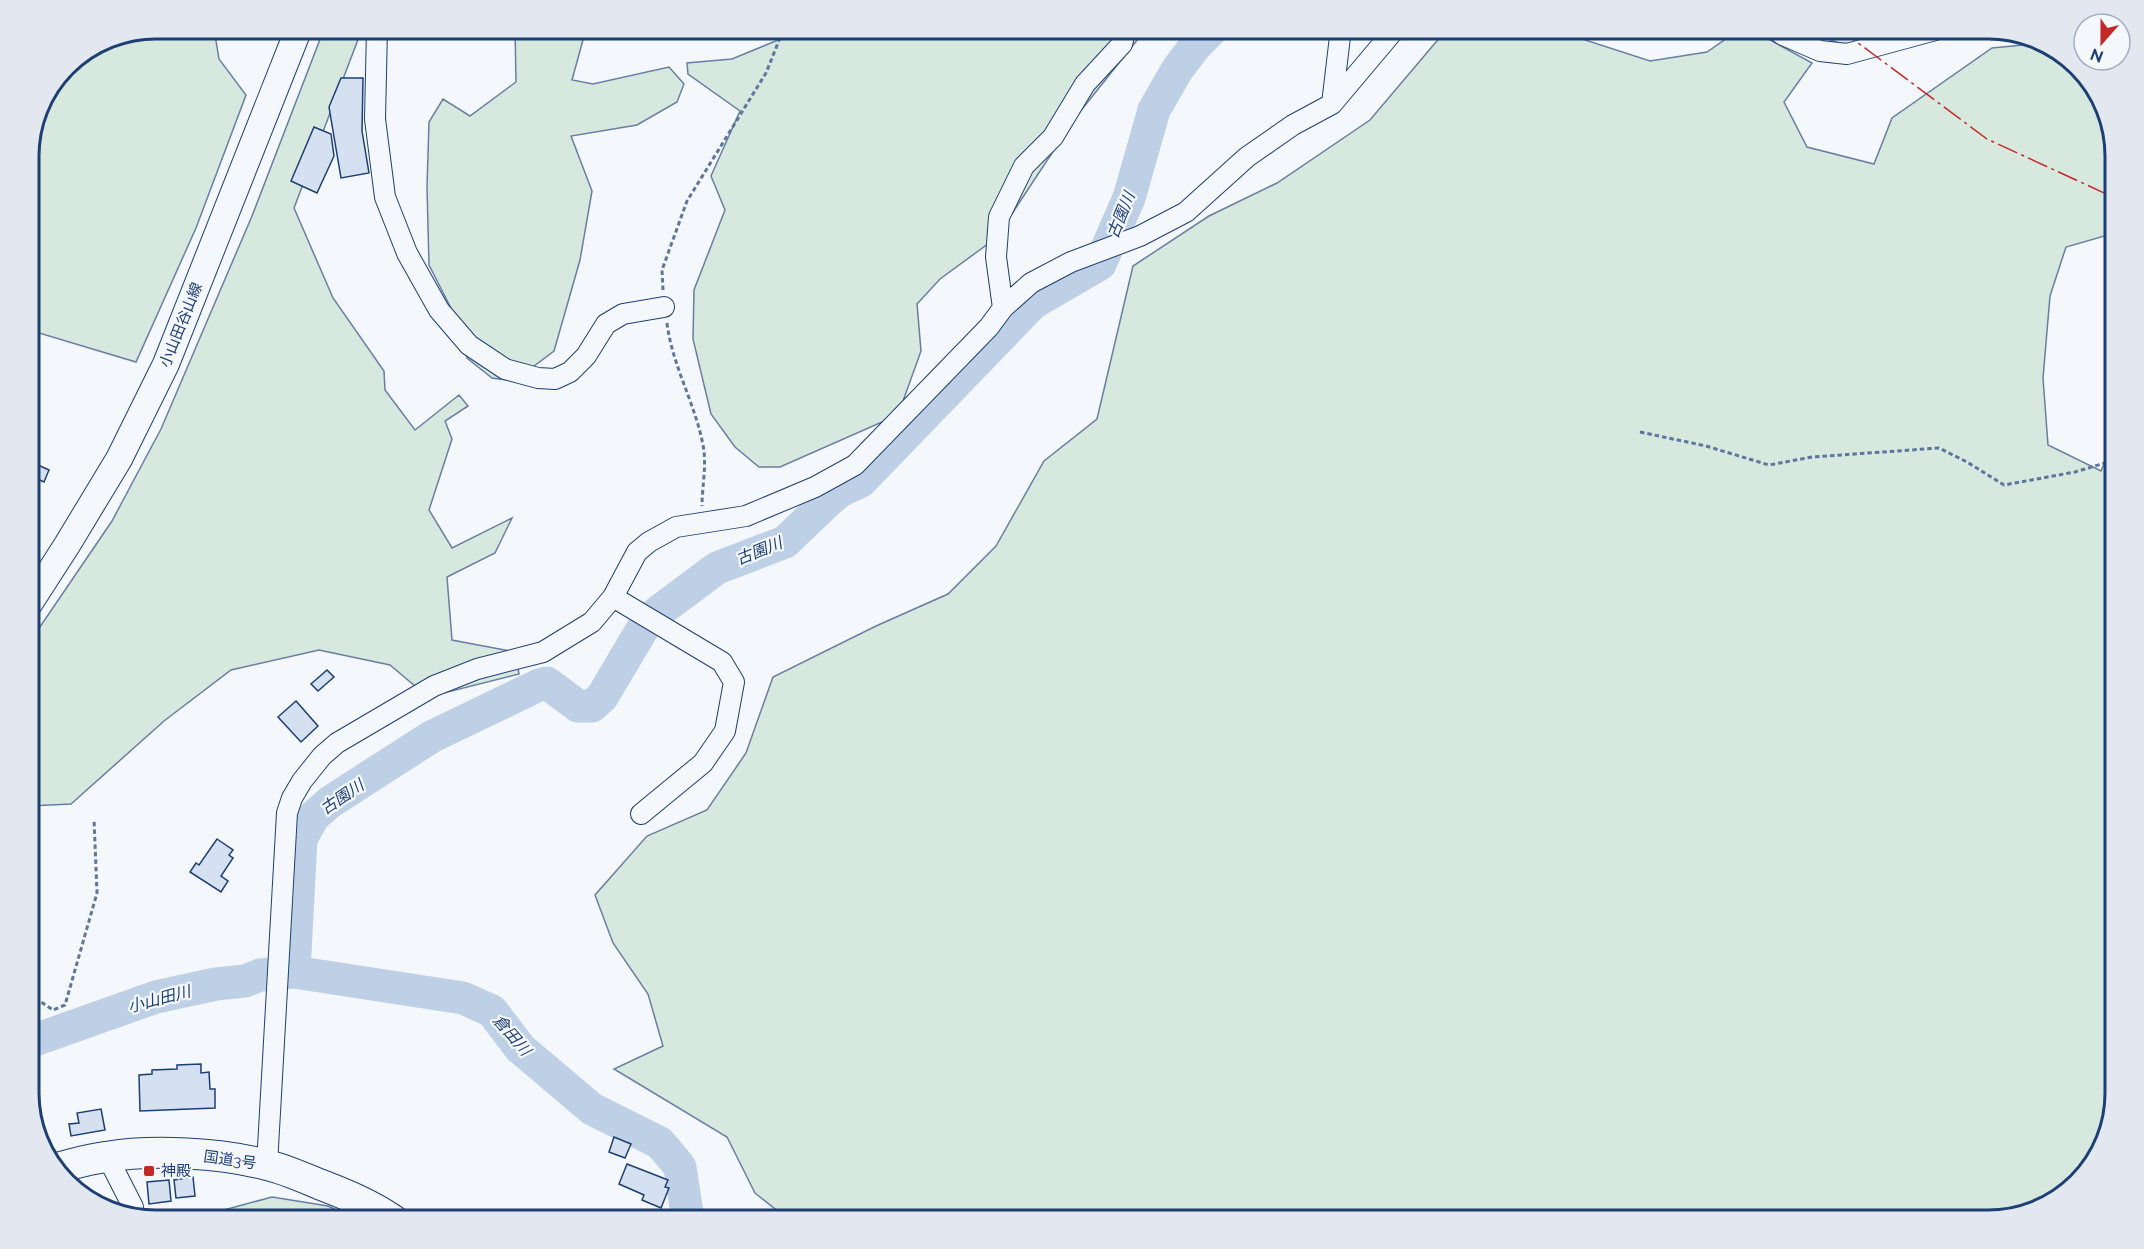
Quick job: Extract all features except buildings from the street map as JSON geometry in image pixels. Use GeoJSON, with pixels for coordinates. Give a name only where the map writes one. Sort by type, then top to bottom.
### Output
{"type":"FeatureCollection","features":[{"type":"Feature","properties":{"kind":"highway","name":"国道3号"},"geometry":{"type":"LineString","coordinates":[[65,1166],[107,1156],[185,1154],[234,1158],[267,1165],[334,1190],[378,1210]]}},
{"type":"Feature","properties":{"kind":"main road","name":"小山田谷山線"},"geometry":{"type":"LineString","coordinates":[[39,589],[119,459],[166,364],[295,39]]}},
{"type":"Feature","properties":{"kind":"street"},"geometry":{"type":"LineString","coordinates":[[377,39],[375,119],[385,197],[406,253],[439,310],[470,345],[505,369],[538,378],[555,379],[570,372],[586,356],[606,324],[623,314],[664,307]]}},
{"type":"Feature","properties":{"kind":"street"},"geometry":{"type":"LineString","coordinates":[[1003,308],[996,257],[999,217],[1024,166],[1053,137],[1084,84],[1122,44],[1123,39]]}},
{"type":"Feature","properties":{"kind":"street"},"geometry":{"type":"LineString","coordinates":[[1332,104],[1340,39]]}},
{"type":"Feature","properties":{"kind":"street"},"geometry":{"type":"LineString","coordinates":[[267,1165],[287,813],[292,798],[302,781],[322,756],[337,743],[434,686],[477,669],[543,652],[592,622],[613,597],[637,552],[649,542],[676,527],[746,516],[815,487],[855,465],[989,327],[1003,308],[1031,283],[1071,262],[1140,236],[1186,212],[1247,157],[1293,125],[1332,104],[1387,39]]}},
{"type":"Feature","properties":{"kind":"street"},"geometry":{"type":"LineString","coordinates":[[1792,39],[1820,51],[1848,54],[1903,39]]}},
{"type":"Feature","properties":{"kind":"street"},"geometry":{"type":"LineString","coordinates":[[613,597],[722,662],[734,682],[725,731],[703,763],[641,814]]}},
{"type":"Feature","properties":{"kind":"street"},"geometry":{"type":"LineString","coordinates":[[107,1156],[133,1207]]}},
{"type":"Feature","properties":{"kind":"path"},"geometry":{"type":"LineString","coordinates":[[702,523],[704,447],[686,385],[669,341],[662,270],[687,201],[766,73],[780,39]]}},
{"type":"Feature","properties":{"kind":"path"},"geometry":{"type":"LineString","coordinates":[[1640,432],[1706,446],[1769,465],[1812,457],[1940,448],[2004,485],[2075,472],[2105,463]]}},
{"type":"Feature","properties":{"kind":"path"},"geometry":{"type":"LineString","coordinates":[[39,1001],[52,1010],[65,1005],[98,893],[94,819]]}},
{"type":"Feature","properties":{"kind":"shaded area"},"geometry":{"type":"Polygon","coordinates":[[[148,39],[216,39],[219,59],[246,95],[196,228],[136,362],[39,333],[39,148],[43,126],[51,104],[73,73],[91,59],[111,48],[148,39]]]}},
{"type":"Feature","properties":{"kind":"shaded area"},"geometry":{"type":"Polygon","coordinates":[[[320,39],[358,39],[294,208],[333,298],[384,371],[385,390],[415,430],[459,395],[468,406],[445,421],[452,439],[429,510],[452,548],[512,518],[495,553],[447,577],[452,640],[515,652],[519,674],[428,697],[390,665],[319,650],[231,670],[164,721],[71,804],[39,806],[39,628],[112,521],[161,429],[252,216],[320,39]]]}},
{"type":"Feature","properties":{"kind":"shaded area"},"geometry":{"type":"Polygon","coordinates":[[[515,39],[583,39],[572,80],[593,84],[669,67],[684,84],[677,102],[637,125],[571,136],[592,191],[580,260],[554,351],[514,381],[492,378],[467,358],[457,320],[429,265],[427,187],[429,122],[443,99],[470,116],[516,82],[515,39]]]}},
{"type":"Feature","properties":{"kind":"shaded area"},"geometry":{"type":"Polygon","coordinates":[[[781,39],[1138,39],[1075,118],[996,238],[940,279],[917,304],[921,351],[898,415],[780,467],[759,467],[735,447],[711,414],[693,339],[694,290],[725,210],[711,176],[740,111],[688,74],[687,63],[732,59],[781,39]]]}},
{"type":"Feature","properties":{"kind":"shaded area"},"geometry":{"type":"Polygon","coordinates":[[[1439,39],[1585,39],[1650,61],[1707,52],[1726,39],[1768,39],[1812,63],[1784,102],[1807,147],[1874,164],[1892,118],[1992,48],[2024,45],[2033,48],[2059,63],[2081,85],[2093,104],[2103,133],[2105,236],[2066,247],[2050,296],[2043,378],[2048,445],[2101,471],[2105,462],[2105,1093],[2101,1123],[2096,1138],[2081,1164],[2059,1186],[2033,1201],[2003,1209],[1988,1210],[776,1210],[755,1193],[727,1137],[614,1069],[663,1046],[648,994],[613,943],[595,895],[647,836],[707,810],[746,753],[773,677],[876,626],[948,594],[996,546],[1044,461],[1097,419],[1133,266],[1209,216],[1277,183],[1370,120],[1439,39]]]}},
{"type":"Feature","properties":{"kind":"shaded area"},"geometry":{"type":"Polygon","coordinates":[[[1828,39],[1892,39],[1841,44],[1828,39]]]}},
{"type":"Feature","properties":{"kind":"shaded area"},"geometry":{"type":"Polygon","coordinates":[[[272,1197],[328,1206],[337,1210],[224,1210],[272,1197]]]}},
{"type":"Feature","properties":{"kind":"waterway","name":"古園川"},"geometry":{"type":"LineString","coordinates":[[294,972],[301,839],[313,817],[330,802],[431,737],[539,685],[547,683],[578,706],[592,706],[602,697],[643,628],[658,612],[717,568],[785,542],[840,491],[861,481],[1033,303],[1100,264],[1129,198],[1154,110],[1177,70],[1202,39]]}},
{"type":"Feature","properties":{"kind":"waterway","name":"倉田川"},"geometry":{"type":"LineString","coordinates":[[39,1038],[156,997],[216,984],[245,981],[260,975],[294,972],[463,998],[492,1011],[520,1048],[592,1109],[660,1143],[680,1167],[686,1210]]}},
{"type":"Feature","properties":{"kind":"power"},"geometry":{"type":"LineString","coordinates":[[1853,39],[1987,139],[2105,193]]}},
{"type":"Feature","properties":{"kind":"place","name":"神殿"},"geometry":{"type":"Point","coordinates":[149,1171]}},
{"type":"Feature","properties":{"kind":"water label","name":"小山田川"},"geometry":{"type":"Point","coordinates":[159,999]}}]}
